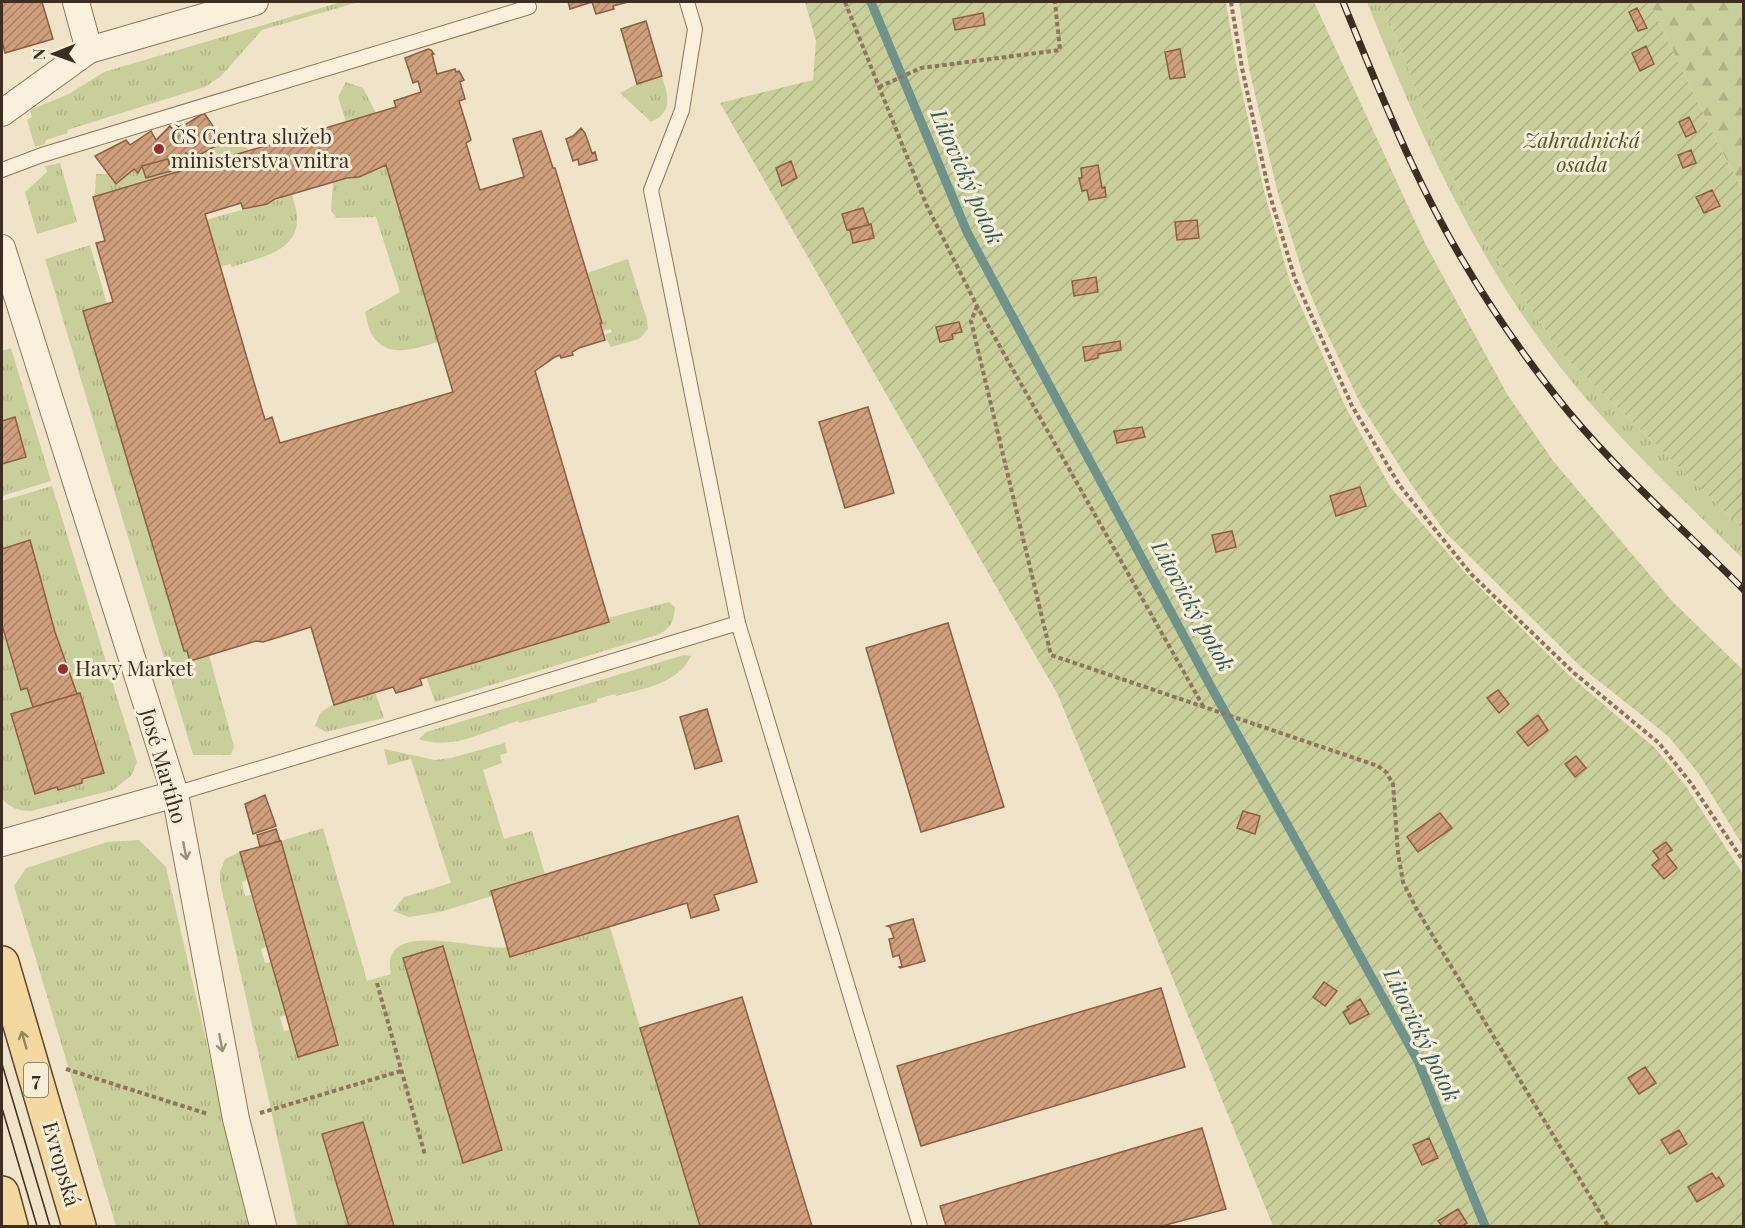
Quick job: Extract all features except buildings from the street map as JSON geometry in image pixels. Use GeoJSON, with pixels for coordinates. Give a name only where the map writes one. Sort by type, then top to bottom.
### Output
{"type":"FeatureCollection","features":[{"type":"Feature","properties":{"kind":"main road","name":"Evropská"},"geometry":{"type":"LineString","coordinates":[[2,963],[79,1227]]}},
{"type":"Feature","properties":{"kind":"main road"},"geometry":{"type":"LineString","coordinates":[[2,1193],[12,1227]]}},
{"type":"Feature","properties":{"kind":"street"},"geometry":{"type":"LineString","coordinates":[[76,2],[89,50]]}},
{"type":"Feature","properties":{"kind":"street"},"geometry":{"type":"LineString","coordinates":[[2,113],[89,50],[255,2]]}},
{"type":"Feature","properties":{"kind":"street","name":"José Martího"},"geometry":{"type":"LineString","coordinates":[[2,248],[175,794],[236,1119],[263,1227]]}},
{"type":"Feature","properties":{"kind":"street"},"geometry":{"type":"LineString","coordinates":[[2,843],[175,794]]}},
{"type":"Feature","properties":{"kind":"lane"},"geometry":{"type":"LineString","coordinates":[[687,2],[695,29],[682,110],[651,190],[738,623],[920,1227]]}},
{"type":"Feature","properties":{"kind":"lane"},"geometry":{"type":"LineString","coordinates":[[2,170],[42,155],[529,7]]}},
{"type":"Feature","properties":{"kind":"lane"},"geometry":{"type":"LineString","coordinates":[[175,794],[738,623]]}},
{"type":"Feature","properties":{"kind":"path"},"geometry":{"type":"LineString","coordinates":[[845,2],[926,204],[977,306],[1203,707]]}},
{"type":"Feature","properties":{"kind":"path"},"geometry":{"type":"LineString","coordinates":[[879,87],[921,68],[1060,50],[1055,2]]}},
{"type":"Feature","properties":{"kind":"path"},"geometry":{"type":"LineString","coordinates":[[1231,2],[1242,68],[1269,192],[1295,279],[1352,406],[1400,486],[1470,574],[1574,673],[1659,743],[1690,782],[1743,862]]}},
{"type":"Feature","properties":{"kind":"path"},"geometry":{"type":"LineString","coordinates":[[977,306],[972,321],[1051,655],[1378,766],[1386,772],[1393,784],[1398,853],[1403,882],[1416,908],[1608,1227]]}},
{"type":"Feature","properties":{"kind":"path"},"geometry":{"type":"LineString","coordinates":[[377,982],[425,1155]]}},
{"type":"Feature","properties":{"kind":"path"},"geometry":{"type":"LineString","coordinates":[[57,1066],[218,1118]]}},
{"type":"Feature","properties":{"kind":"path"},"geometry":{"type":"LineString","coordinates":[[260,1113],[401,1071]]}},
{"type":"Feature","properties":{"kind":"green space"},"geometry":{"type":"Polygon","coordinates":[[[341,2],[359,2],[262,30],[221,76],[205,87],[67,130],[68,133],[46,140],[45,144],[35,147],[27,120],[32,117],[30,110],[69,94],[104,72],[341,2]]]}},
{"type":"Feature","properties":{"kind":"green space"},"geometry":{"type":"Polygon","coordinates":[[[805,2],[1226,2],[1237,69],[1264,191],[1290,282],[1346,408],[1391,488],[1468,576],[1570,676],[1655,748],[1685,785],[1743,874],[1743,1226],[1273,1226],[1058,695],[720,103],[813,80],[816,41],[805,2]]]}},
{"type":"Feature","properties":{"kind":"green space"},"geometry":{"type":"Polygon","coordinates":[[[1239,2],[1314,2],[1426,245],[1507,394],[1554,462],[1671,600],[1743,670],[1743,846],[1699,774],[1668,736],[1581,667],[1445,532],[1411,484],[1361,405],[1324,327],[1304,278],[1277,190],[1249,68],[1239,2]]]}},
{"type":"Feature","properties":{"kind":"green space"},"geometry":{"type":"Polygon","coordinates":[[[1367,2],[1381,2],[1403,54],[1431,132],[1483,239],[1561,353],[1743,529],[1743,559],[1613,429],[1573,383],[1509,295],[1481,249],[1431,152],[1367,2]]]}},
{"type":"Feature","properties":{"kind":"green space","name":"Zahradnická osada"},"geometry":{"type":"Polygon","coordinates":[[[1381,2],[1649,2],[1743,190],[1743,529],[1561,353],[1483,239],[1431,132],[1403,54],[1381,2]]]}},
{"type":"Feature","properties":{"kind":"green space"},"geometry":{"type":"Polygon","coordinates":[[[1649,2],[1743,2],[1743,190],[1721,150],[1649,2]]]}},
{"type":"Feature","properties":{"kind":"green space"},"geometry":{"type":"Polygon","coordinates":[[[662,76],[667,97],[666,108],[658,118],[651,122],[620,93],[637,84],[662,76]]]}},
{"type":"Feature","properties":{"kind":"green space"},"geometry":{"type":"Polygon","coordinates":[[[346,82],[363,88],[376,113],[346,122],[338,97],[346,82]]]}},
{"type":"Feature","properties":{"kind":"green space"},"geometry":{"type":"Polygon","coordinates":[[[237,139],[250,151],[93,197],[96,174],[119,174],[142,166],[146,178],[171,171],[168,159],[237,139]]]}},
{"type":"Feature","properties":{"kind":"green space"},"geometry":{"type":"Polygon","coordinates":[[[60,163],[77,222],[37,234],[25,192],[47,172],[45,166],[60,163]]]}},
{"type":"Feature","properties":{"kind":"green space"},"geometry":{"type":"Polygon","coordinates":[[[386,165],[438,342],[412,349],[394,350],[386,347],[379,343],[369,327],[365,312],[400,292],[376,217],[337,218],[331,211],[333,182],[359,177],[386,165]]]}},
{"type":"Feature","properties":{"kind":"green space"},"geometry":{"type":"Polygon","coordinates":[[[292,194],[297,214],[296,229],[284,246],[275,252],[232,267],[230,264],[220,267],[206,220],[269,203],[292,194]]]}},
{"type":"Feature","properties":{"kind":"green space"},"geometry":{"type":"Polygon","coordinates":[[[90,245],[107,304],[83,311],[184,651],[187,651],[190,661],[209,655],[234,746],[231,755],[193,755],[45,259],[90,245]]]}},
{"type":"Feature","properties":{"kind":"green space"},"geometry":{"type":"Polygon","coordinates":[[[628,259],[648,329],[639,339],[611,347],[604,335],[612,332],[610,329],[603,331],[587,273],[628,259]]]}},
{"type":"Feature","properties":{"kind":"green space"},"geometry":{"type":"Polygon","coordinates":[[[11,348],[51,481],[2,496],[2,464],[26,457],[15,418],[2,421],[2,351],[11,348]]]}},
{"type":"Feature","properties":{"kind":"green space"},"geometry":{"type":"Polygon","coordinates":[[[52,486],[137,762],[131,776],[113,790],[26,811],[8,805],[2,799],[2,625],[21,689],[27,688],[33,707],[11,714],[35,793],[57,787],[59,790],[82,783],[82,779],[104,772],[80,694],[77,694],[55,632],[30,540],[2,549],[2,501],[52,486]]]}},
{"type":"Feature","properties":{"kind":"green space"},"geometry":{"type":"Polygon","coordinates":[[[669,602],[675,607],[673,619],[670,626],[660,634],[435,702],[426,677],[609,622],[608,618],[669,602]]]}},
{"type":"Feature","properties":{"kind":"green space"},"geometry":{"type":"Polygon","coordinates":[[[684,655],[691,656],[677,673],[648,688],[616,696],[615,694],[597,699],[597,702],[519,723],[518,721],[458,741],[445,743],[419,739],[426,732],[684,655]]]}},
{"type":"Feature","properties":{"kind":"green space"},"geometry":{"type":"Polygon","coordinates":[[[375,692],[384,718],[326,732],[315,726],[320,713],[330,706],[375,692]]]}},
{"type":"Feature","properties":{"kind":"green space"},"geometry":{"type":"Polygon","coordinates":[[[505,743],[507,753],[500,755],[502,763],[483,770],[504,839],[532,831],[545,874],[491,891],[492,896],[440,912],[409,917],[393,911],[404,897],[451,883],[411,759],[388,765],[384,749],[435,760],[451,758],[505,743]]]}},
{"type":"Feature","properties":{"kind":"green space"},"geometry":{"type":"Polygon","coordinates":[[[323,828],[367,981],[391,974],[391,956],[400,946],[415,941],[507,947],[511,958],[610,927],[700,1226],[394,1226],[363,1122],[322,1134],[349,1226],[297,1226],[220,882],[220,872],[225,859],[240,852],[247,880],[242,882],[245,896],[251,895],[266,947],[261,949],[265,963],[271,962],[286,1015],[280,1017],[284,1031],[290,1030],[299,1057],[338,1045],[281,841],[323,828]],[[443,946],[403,959],[463,1162],[502,1150],[443,946]]]}},
{"type":"Feature","properties":{"kind":"green space"},"geometry":{"type":"Polygon","coordinates":[[[139,840],[166,867],[249,1226],[116,1226],[14,886],[26,868],[107,842],[139,840]]]}},
{"type":"Feature","properties":{"kind":"waterway","name":"Litovický potok"},"geometry":{"type":"LineString","coordinates":[[871,2],[967,232],[1210,685],[1418,1061],[1485,1226]]}},
{"type":"Feature","properties":{"kind":"tram line"},"geometry":{"type":"LineString","coordinates":[[2,1064],[50,1226]]}},
{"type":"Feature","properties":{"kind":"tram line"},"geometry":{"type":"LineString","coordinates":[[2,1108],[37,1226]]}},
{"type":"Feature","properties":{"kind":"railway"},"geometry":{"type":"LineString","coordinates":[[1343,2],[1394,124],[1442,225],[1514,340],[1576,421],[1646,495],[1744,590]]}},
{"type":"Feature","properties":{"kind":"place","name":"ČS Centra služeb ministerstva vnitra"},"geometry":{"type":"Point","coordinates":[159,149]}},
{"type":"Feature","properties":{"kind":"place","name":"Havy Market"},"geometry":{"type":"Point","coordinates":[63,669]}}]}
